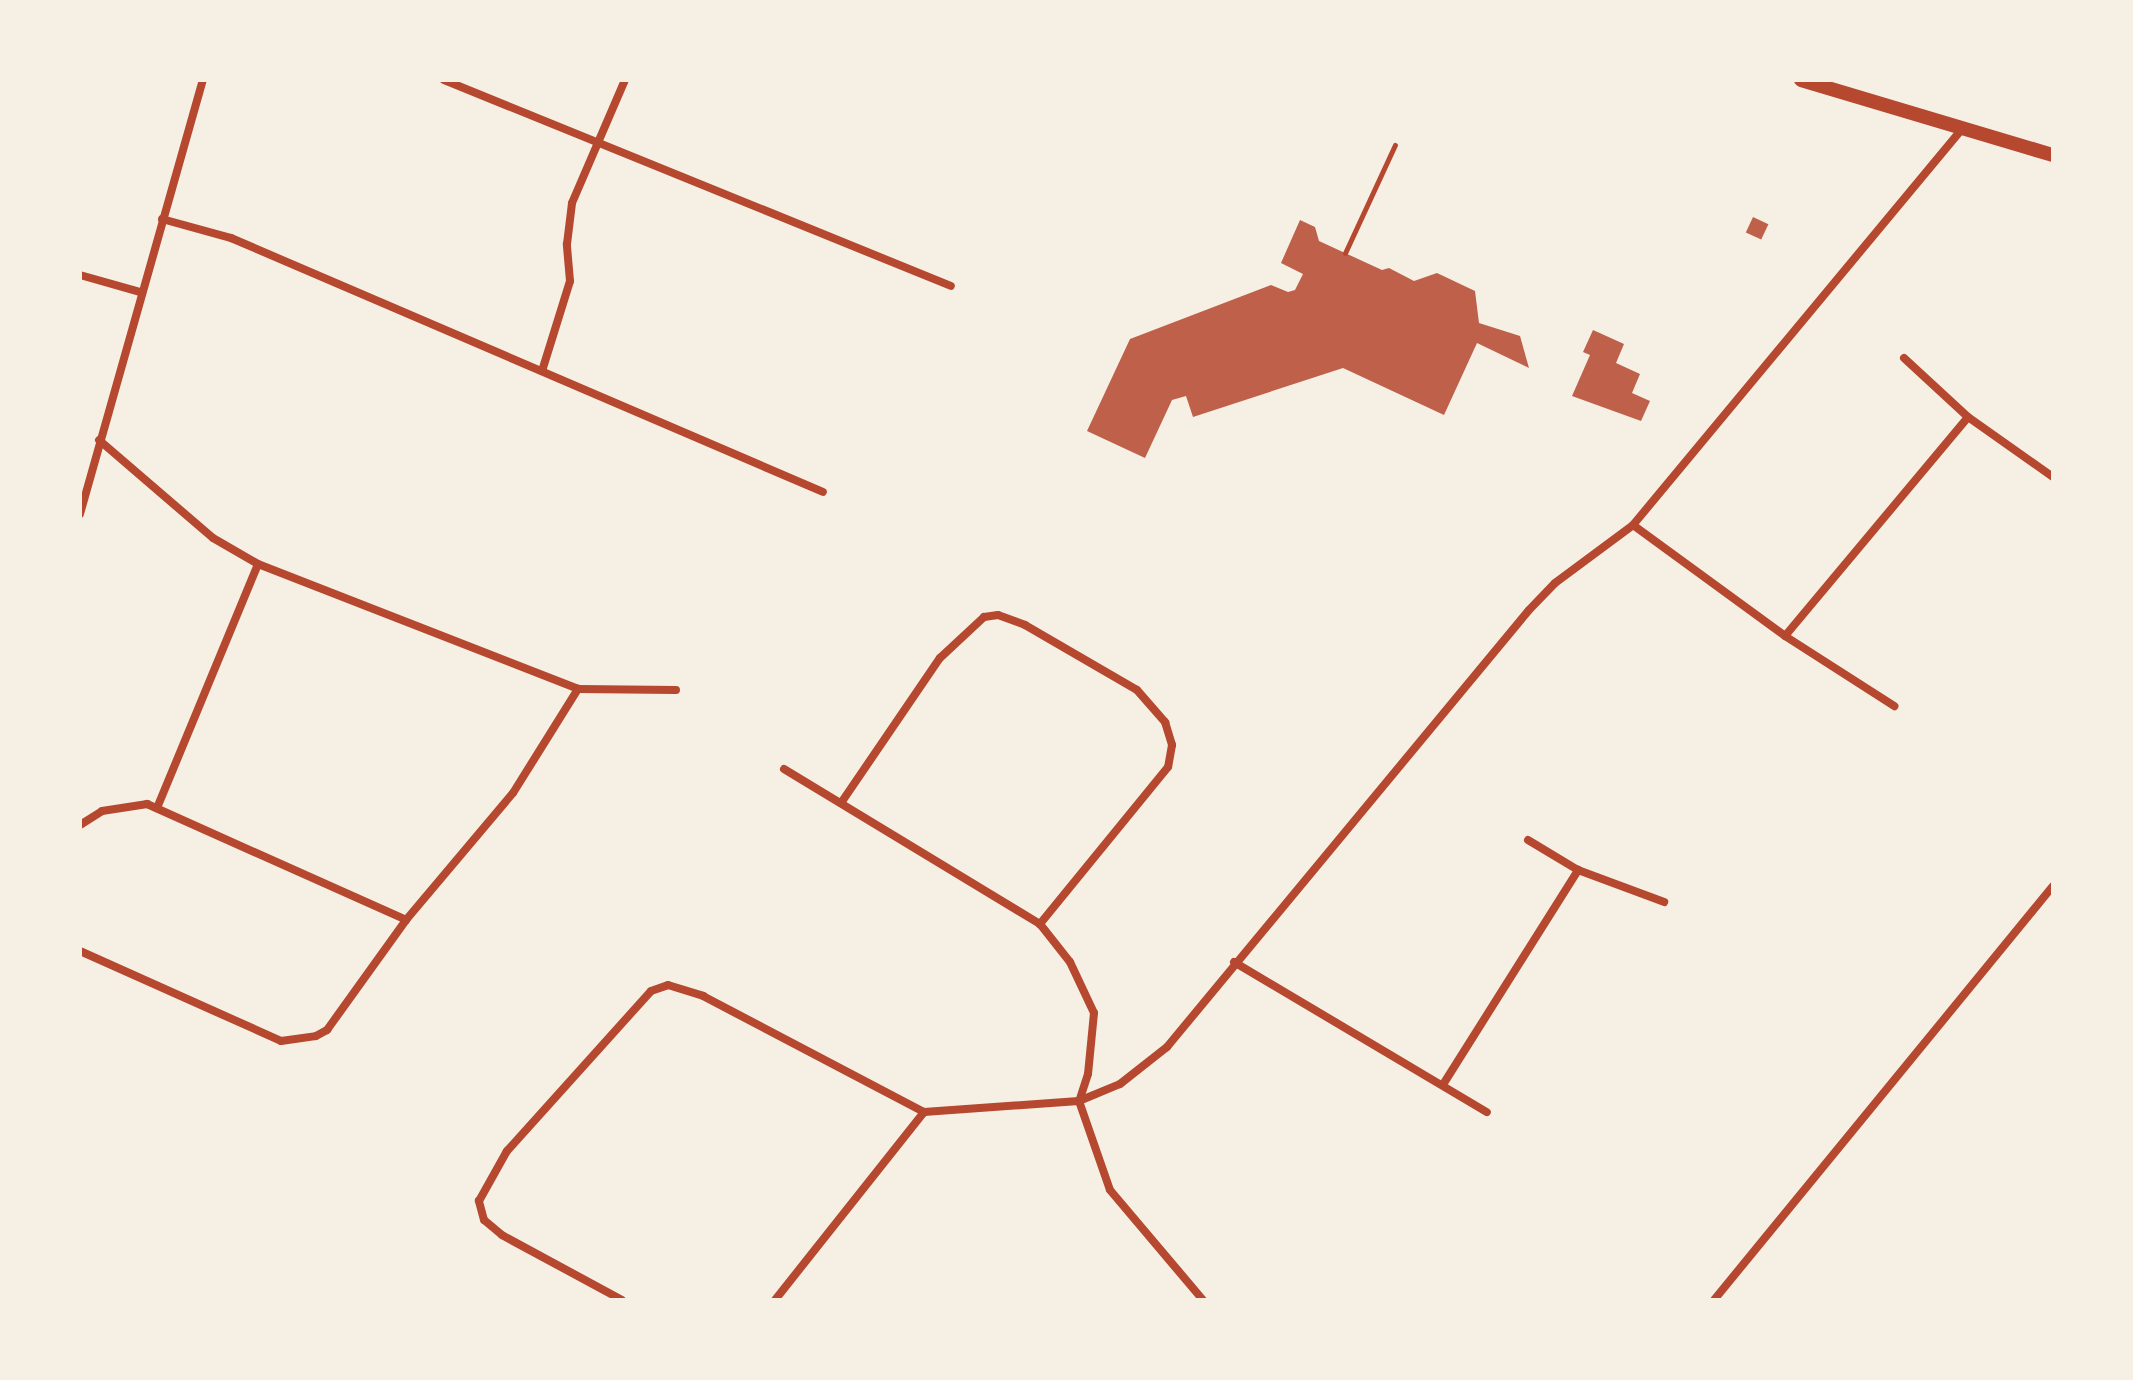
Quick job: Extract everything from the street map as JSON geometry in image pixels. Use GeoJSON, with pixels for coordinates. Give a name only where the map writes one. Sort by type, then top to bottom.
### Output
{"type":"FeatureCollection","features":[{"type":"Feature","properties":{"kind":"street"},"geometry":{"type":"LineString","coordinates":[[80,514],[140,292],[203,80]]}},
{"type":"Feature","properties":{"kind":"street"},"geometry":{"type":"LineString","coordinates":[[444,80],[951,286]]}},
{"type":"Feature","properties":{"kind":"street"},"geometry":{"type":"LineString","coordinates":[[542,371],[570,281],[567,244],[572,203],[596,140],[625,80]]}},
{"type":"Feature","properties":{"kind":"street"},"geometry":{"type":"LineString","coordinates":[[1801,80],[2053,155]]}},
{"type":"Feature","properties":{"kind":"street"},"geometry":{"type":"LineString","coordinates":[[622,1300],[502,1235],[484,1220],[479,1201],[507,1151],[651,991],[668,985],[703,996],[924,1112],[1079,1101],[1143,1069],[1529,610],[1555,583],[1633,525],[1962,129]]}},
{"type":"Feature","properties":{"kind":"street"},"geometry":{"type":"LineString","coordinates":[[162,219],[231,238],[823,492]]}},
{"type":"Feature","properties":{"kind":"street"},"geometry":{"type":"LineString","coordinates":[[80,275],[140,292]]}},
{"type":"Feature","properties":{"kind":"street"},"geometry":{"type":"LineString","coordinates":[[1904,358],[1968,417],[2053,477]]}},
{"type":"Feature","properties":{"kind":"street"},"geometry":{"type":"LineString","coordinates":[[1785,636],[1968,417]]}},
{"type":"Feature","properties":{"kind":"street"},"geometry":{"type":"LineString","coordinates":[[99,440],[213,538],[258,564],[578,689],[676,690]]}},
{"type":"Feature","properties":{"kind":"street"},"geometry":{"type":"LineString","coordinates":[[1633,525],[1785,636],[1894,706]]}},
{"type":"Feature","properties":{"kind":"street"},"geometry":{"type":"LineString","coordinates":[[157,808],[258,564]]}},
{"type":"Feature","properties":{"kind":"street"},"geometry":{"type":"LineString","coordinates":[[841,803],[940,658],[984,617],[998,615],[1025,625],[1137,690],[1165,722],[1172,745],[1168,767],[1040,924]]}},
{"type":"Feature","properties":{"kind":"street"},"geometry":{"type":"LineString","coordinates":[[80,951],[281,1041],[302,1042],[327,1030],[406,920],[513,793],[578,689]]}},
{"type":"Feature","properties":{"kind":"street"},"geometry":{"type":"LineString","coordinates":[[784,769],[1040,924],[1091,996],[1091,1056],[1079,1101],[1110,1190],[1203,1300]]}},
{"type":"Feature","properties":{"kind":"street"},"geometry":{"type":"LineString","coordinates":[[80,825],[120,805],[157,808],[406,920]]}},
{"type":"Feature","properties":{"kind":"street"},"geometry":{"type":"LineString","coordinates":[[1528,840],[1578,870],[1664,902]]}},
{"type":"Feature","properties":{"kind":"street"},"geometry":{"type":"LineString","coordinates":[[1444,1083],[1578,870]]}},
{"type":"Feature","properties":{"kind":"street"},"geometry":{"type":"LineString","coordinates":[[1714,1300],[2053,886]]}},
{"type":"Feature","properties":{"kind":"street"},"geometry":{"type":"LineString","coordinates":[[1234,962],[1444,1083],[1487,1112]]}},
{"type":"Feature","properties":{"kind":"street"},"geometry":{"type":"LineString","coordinates":[[775,1300],[924,1112]]}},
{"type":"Feature","properties":{"kind":"path"},"geometry":{"type":"LineString","coordinates":[[1345,253],[1395,145]]}},
{"type":"Feature","properties":{"kind":"building"},"geometry":{"type":"Polygon","coordinates":[[[1753,217],[1768,224],[1761,240],[1746,232],[1753,217]]]}},
{"type":"Feature","properties":{"kind":"building"},"geometry":{"type":"Polygon","coordinates":[[[1300,220],[1315,227],[1319,241],[1382,270],[1389,268],[1414,281],[1437,273],[1475,291],[1479,323],[1520,336],[1529,368],[1477,343],[1444,415],[1343,368],[1193,417],[1186,396],[1172,400],[1145,458],[1087,431],[1130,339],[1271,285],[1288,292],[1295,290],[1303,274],[1281,263],[1300,220]]]}},
{"type":"Feature","properties":{"kind":"building"},"geometry":{"type":"Polygon","coordinates":[[[1593,330],[1624,344],[1616,363],[1640,374],[1632,393],[1650,401],[1641,421],[1572,396],[1590,355],[1583,352],[1593,330]]]}}]}
